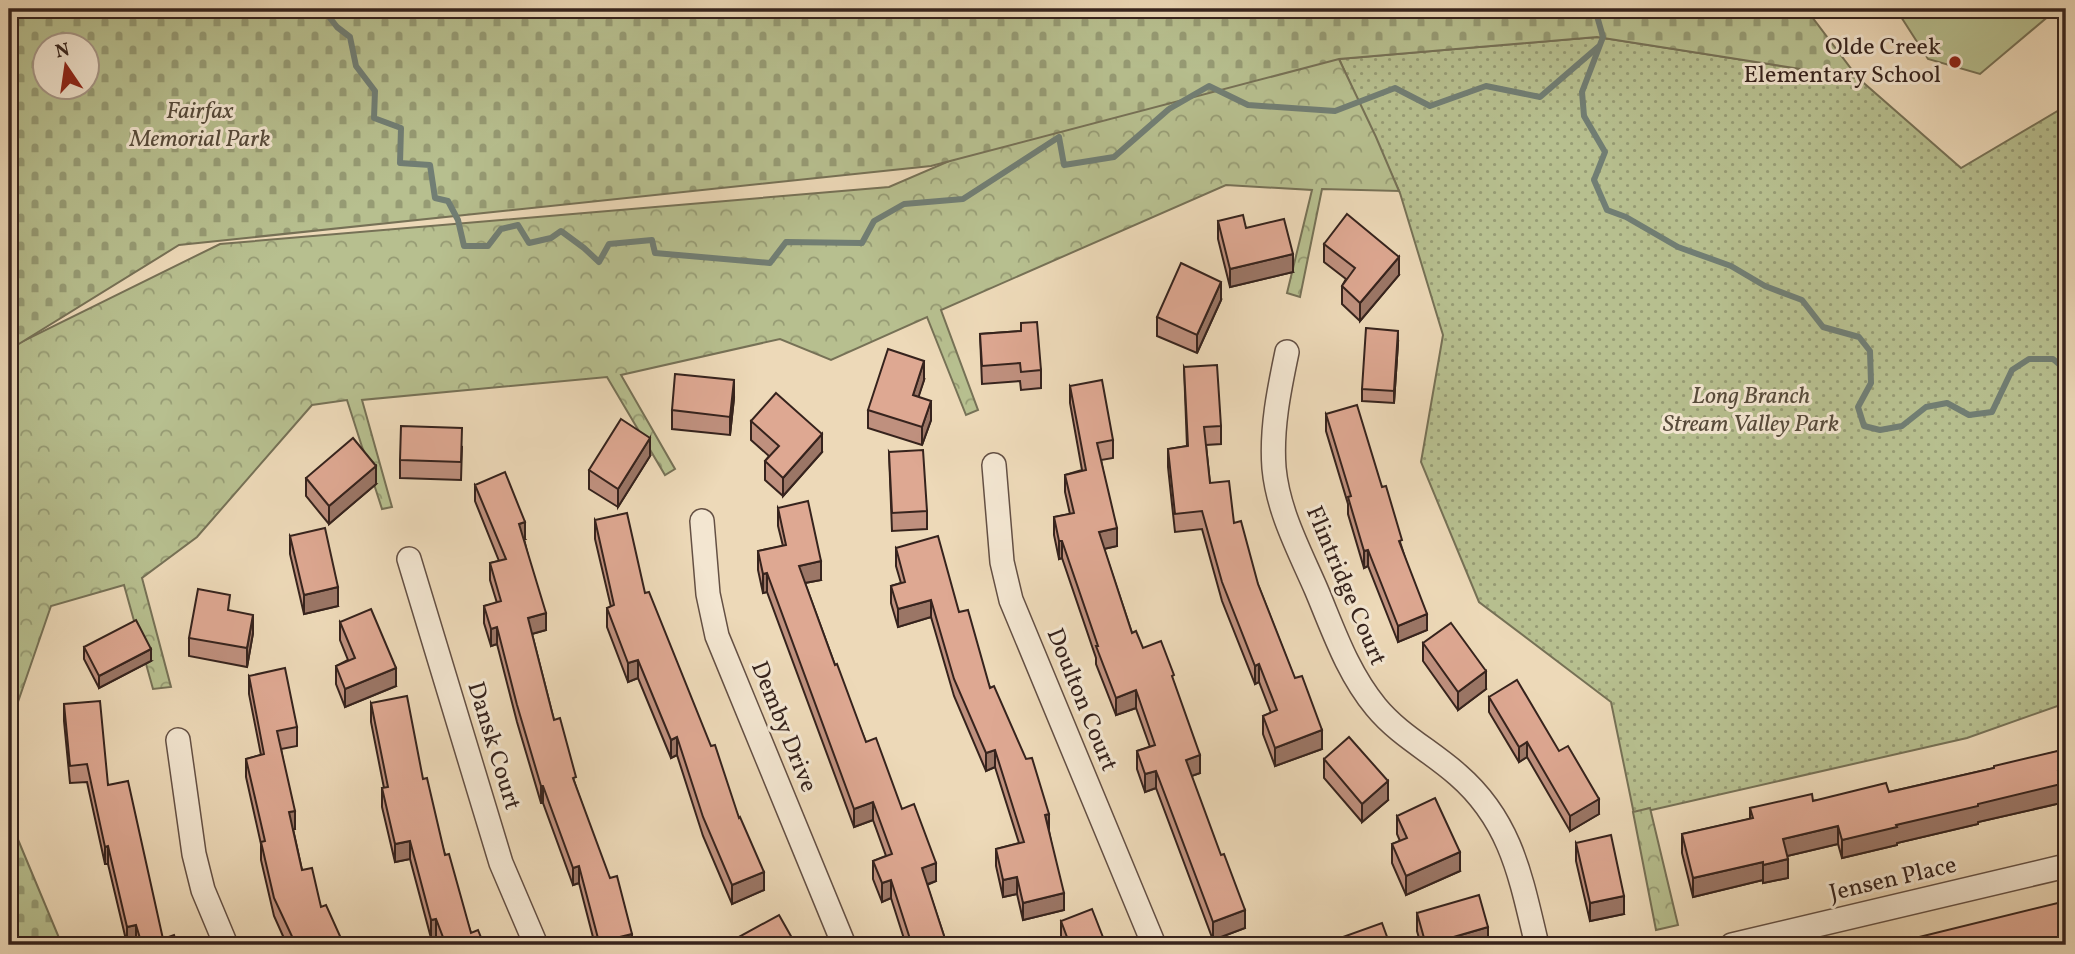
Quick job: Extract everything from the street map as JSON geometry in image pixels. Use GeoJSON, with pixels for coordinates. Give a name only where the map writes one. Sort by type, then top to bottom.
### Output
{"type":"FeatureCollection","features":[{"type":"Feature","properties":{"kind":"street","name":"Flintridge Court"},"geometry":{"type":"LineString","coordinates":[[1287,352],[1277,399],[1273,447],[1277,488],[1287,521],[1347,662],[1362,689],[1404,734],[1468,784],[1501,828],[1519,872],[1537,945]]}},
{"type":"Feature","properties":{"kind":"street","name":"Doulton Court"},"geometry":{"type":"LineString","coordinates":[[994,465],[1002,562],[1011,600],[1154,945]]}},
{"type":"Feature","properties":{"kind":"street","name":"Demby Drive"},"geometry":{"type":"LineString","coordinates":[[702,521],[708,594],[717,636],[844,945]]}},
{"type":"Feature","properties":{"kind":"street","name":"Dansk Court"},"geometry":{"type":"LineString","coordinates":[[409,559],[501,863],[536,945]]}},
{"type":"Feature","properties":{"kind":"street"},"geometry":{"type":"LineString","coordinates":[[178,740],[194,854],[203,890],[226,945]]}},
{"type":"Feature","properties":{"kind":"street","name":"Jensen Place"},"geometry":{"type":"LineString","coordinates":[[1732,945],[2066,866]]}},
{"type":"Feature","properties":{"kind":"green space","name":"Fairfax Memorial Park"},"geometry":{"type":"Polygon","coordinates":[[[9,9],[1806,9],[1858,78],[1597,37],[1339,59],[931,166],[179,245],[9,350],[9,9]]]}},
{"type":"Feature","properties":{"kind":"green space"},"geometry":{"type":"Polygon","coordinates":[[[1896,9],[2057,9],[1980,74],[1928,59],[1896,9]]]}},
{"type":"Feature","properties":{"kind":"green space","name":"Long Branch Stream Valley Park"},"geometry":{"type":"Polygon","coordinates":[[[1597,37],[1858,78],[1961,168],[2066,106],[2066,703],[1967,738],[1634,814],[1611,702],[1479,602],[1421,462],[1443,335],[1400,193],[1339,59],[1597,37]]]}},
{"type":"Feature","properties":{"kind":"green space"},"geometry":{"type":"Polygon","coordinates":[[[1205,51],[1338,57],[1399,191],[1322,189],[1300,297],[1287,293],[1312,190],[1226,185],[941,310],[978,410],[966,415],[927,317],[831,360],[780,339],[621,375],[675,469],[665,475],[607,377],[362,400],[392,507],[382,509],[347,400],[312,405],[197,537],[142,578],[171,687],[153,689],[124,585],[51,606],[9,728],[9,348],[220,244],[889,187],[1205,51]]]}},
{"type":"Feature","properties":{"kind":"green space"},"geometry":{"type":"Polygon","coordinates":[[[1650,808],[1678,925],[1656,930],[1633,812],[1650,808]]]}},
{"type":"Feature","properties":{"kind":"green space"},"geometry":{"type":"Polygon","coordinates":[[[9,818],[62,945],[9,945],[9,818]]]}},
{"type":"Feature","properties":{"kind":"building"},"geometry":{"type":"Polygon","coordinates":[[[1347,214],[1399,257],[1360,303],[1342,286],[1355,268],[1324,244],[1347,214]]]}},
{"type":"Feature","properties":{"kind":"building"},"geometry":{"type":"Polygon","coordinates":[[[1243,215],[1246,228],[1284,219],[1293,254],[1230,269],[1218,221],[1243,215]]]}},
{"type":"Feature","properties":{"kind":"building"},"geometry":{"type":"Polygon","coordinates":[[[1181,263],[1221,282],[1197,335],[1157,317],[1181,263]]]}},
{"type":"Feature","properties":{"kind":"building"},"geometry":{"type":"Polygon","coordinates":[[[1037,322],[1041,370],[1021,372],[1020,363],[982,366],[980,334],[1021,331],[1021,323],[1037,322]]]}},
{"type":"Feature","properties":{"kind":"building"},"geometry":{"type":"Polygon","coordinates":[[[1366,328],[1398,331],[1394,391],[1362,389],[1366,328]]]}},
{"type":"Feature","properties":{"kind":"building"},"geometry":{"type":"Polygon","coordinates":[[[888,349],[924,361],[913,395],[931,401],[922,427],[868,410],[888,349]]]}},
{"type":"Feature","properties":{"kind":"building"},"geometry":{"type":"Polygon","coordinates":[[[1217,365],[1221,426],[1204,427],[1210,483],[1229,481],[1234,523],[1241,521],[1258,584],[1295,678],[1302,676],[1322,730],[1275,748],[1263,716],[1277,710],[1259,664],[1255,666],[1222,582],[1202,511],[1175,514],[1168,449],[1188,446],[1184,367],[1217,365]]]}},
{"type":"Feature","properties":{"kind":"building"},"geometry":{"type":"Polygon","coordinates":[[[675,374],[734,380],[730,417],[672,410],[675,374]]]}},
{"type":"Feature","properties":{"kind":"building"},"geometry":{"type":"Polygon","coordinates":[[[1102,380],[1113,440],[1097,443],[1117,528],[1099,532],[1132,633],[1136,631],[1143,648],[1161,641],[1200,755],[1186,760],[1221,855],[1224,854],[1245,910],[1213,922],[1156,771],[1145,774],[1137,751],[1155,745],[1136,690],[1116,698],[1062,541],[1059,541],[1054,517],[1074,513],[1065,475],[1086,470],[1070,386],[1102,380]]]}},
{"type":"Feature","properties":{"kind":"building"},"geometry":{"type":"Polygon","coordinates":[[[776,393],[822,434],[783,478],[765,461],[779,446],[751,421],[776,393]]]}},
{"type":"Feature","properties":{"kind":"building"},"geometry":{"type":"Polygon","coordinates":[[[1357,405],[1382,487],[1386,486],[1402,540],[1399,541],[1427,614],[1398,626],[1368,550],[1364,551],[1348,497],[1351,496],[1326,414],[1357,405]]]}},
{"type":"Feature","properties":{"kind":"building"},"geometry":{"type":"Polygon","coordinates":[[[621,419],[650,438],[618,489],[589,470],[621,419]]]}},
{"type":"Feature","properties":{"kind":"building"},"geometry":{"type":"Polygon","coordinates":[[[401,426],[462,428],[461,462],[400,460],[401,426]]]}},
{"type":"Feature","properties":{"kind":"building"},"geometry":{"type":"Polygon","coordinates":[[[353,438],[376,466],[329,506],[306,478],[353,438]]]}},
{"type":"Feature","properties":{"kind":"building"},"geometry":{"type":"Polygon","coordinates":[[[923,450],[927,511],[892,513],[889,452],[923,450]]]}},
{"type":"Feature","properties":{"kind":"building"},"geometry":{"type":"Polygon","coordinates":[[[505,472],[525,522],[519,524],[546,613],[528,618],[554,720],[560,718],[576,777],[573,778],[610,878],[617,876],[632,934],[599,942],[579,866],[573,868],[541,786],[497,627],[491,629],[484,606],[501,601],[490,563],[506,559],[475,485],[505,472]]]}},
{"type":"Feature","properties":{"kind":"building"},"geometry":{"type":"Polygon","coordinates":[[[808,501],[821,561],[799,566],[866,742],[876,738],[902,809],[914,804],[936,863],[922,868],[947,945],[912,945],[891,880],[882,883],[873,861],[892,854],[873,802],[854,809],[767,573],[763,574],[758,551],[786,545],[778,508],[808,501]]]}},
{"type":"Feature","properties":{"kind":"building"},"geometry":{"type":"Polygon","coordinates":[[[627,513],[645,593],[649,592],[711,746],[715,745],[739,818],[764,872],[732,885],[703,817],[677,737],[671,740],[638,660],[628,663],[607,608],[614,605],[595,520],[627,513]]]}},
{"type":"Feature","properties":{"kind":"building"},"geometry":{"type":"Polygon","coordinates":[[[325,528],[338,587],[304,595],[290,536],[325,528]]]}},
{"type":"Feature","properties":{"kind":"building"},"geometry":{"type":"Polygon","coordinates":[[[938,536],[959,612],[968,610],[990,688],[994,686],[1026,759],[1032,758],[1049,814],[1045,815],[1064,893],[1023,903],[1017,877],[1003,880],[996,849],[1024,842],[995,750],[986,753],[954,679],[931,600],[898,609],[891,586],[905,582],[896,548],[938,536]]]}},
{"type":"Feature","properties":{"kind":"building"},"geometry":{"type":"Polygon","coordinates":[[[198,589],[230,595],[228,610],[253,615],[247,648],[189,638],[198,589]]]}},
{"type":"Feature","properties":{"kind":"building"},"geometry":{"type":"Polygon","coordinates":[[[371,609],[396,668],[345,689],[336,666],[355,658],[340,622],[371,609]]]}},
{"type":"Feature","properties":{"kind":"building"},"geometry":{"type":"Polygon","coordinates":[[[136,620],[151,649],[99,676],[84,647],[136,620]]]}},
{"type":"Feature","properties":{"kind":"building"},"geometry":{"type":"Polygon","coordinates":[[[1451,623],[1486,671],[1458,692],[1423,643],[1451,623]]]}},
{"type":"Feature","properties":{"kind":"building"},"geometry":{"type":"Polygon","coordinates":[[[285,668],[297,727],[277,731],[295,811],[289,812],[302,870],[312,868],[321,907],[326,905],[344,945],[296,945],[274,898],[261,842],[265,841],[246,759],[264,754],[249,676],[285,668]]]}},
{"type":"Feature","properties":{"kind":"building"},"geometry":{"type":"Polygon","coordinates":[[[1517,680],[1559,751],[1568,746],[1599,799],[1570,816],[1527,742],[1519,747],[1489,697],[1517,680]]]}},
{"type":"Feature","properties":{"kind":"building"},"geometry":{"type":"Polygon","coordinates":[[[407,696],[423,779],[427,778],[445,855],[449,854],[471,933],[478,930],[484,945],[446,945],[436,919],[431,920],[410,841],[395,844],[382,788],[388,787],[371,703],[407,696]]]}},
{"type":"Feature","properties":{"kind":"building"},"geometry":{"type":"Polygon","coordinates":[[[100,701],[108,785],[128,781],[163,939],[174,935],[177,945],[142,945],[136,925],[127,927],[108,846],[105,847],[87,764],[70,766],[64,704],[100,701]]]}},
{"type":"Feature","properties":{"kind":"building"},"geometry":{"type":"Polygon","coordinates":[[[1349,737],[1388,781],[1362,804],[1324,759],[1349,737]]]}},
{"type":"Feature","properties":{"kind":"building"},"geometry":{"type":"Polygon","coordinates":[[[2066,749],[2066,769],[2058,771],[2061,784],[1842,840],[1838,826],[1783,839],[1788,859],[1693,878],[1682,834],[1753,818],[1750,808],[1812,794],[1813,801],[1886,783],[1889,792],[2066,749]]]}},
{"type":"Feature","properties":{"kind":"building"},"geometry":{"type":"Polygon","coordinates":[[[1435,798],[1460,852],[1406,876],[1392,844],[1407,838],[1397,816],[1435,798]]]}},
{"type":"Feature","properties":{"kind":"building"},"geometry":{"type":"Polygon","coordinates":[[[1611,835],[1624,896],[1590,903],[1576,843],[1611,835]]]}},
{"type":"Feature","properties":{"kind":"building"},"geometry":{"type":"Polygon","coordinates":[[[1479,895],[1488,927],[1426,945],[1417,913],[1479,895]]]}},
{"type":"Feature","properties":{"kind":"building"},"geometry":{"type":"Polygon","coordinates":[[[2066,901],[2066,938],[2033,945],[1916,945],[1915,938],[2066,901]]]}},
{"type":"Feature","properties":{"kind":"building"},"geometry":{"type":"Polygon","coordinates":[[[1092,909],[1106,945],[1070,945],[1061,921],[1092,909]]]}},
{"type":"Feature","properties":{"kind":"building"},"geometry":{"type":"Polygon","coordinates":[[[779,915],[796,945],[726,944],[779,915]]]}},
{"type":"Feature","properties":{"kind":"building"},"geometry":{"type":"Polygon","coordinates":[[[1382,923],[1390,945],[1326,943],[1382,923]]]}},
{"type":"Feature","properties":{"kind":"waterway"},"geometry":{"type":"LineString","coordinates":[[323,9],[337,27],[350,37],[356,66],[375,91],[374,118],[401,128],[400,163],[430,165],[435,198],[448,201],[458,220],[464,246],[488,246],[501,229],[518,225],[529,243],[551,238],[561,231],[599,262],[609,244],[652,240],[655,253],[770,263],[786,242],[862,243],[874,221],[904,204],[963,199],[1059,137],[1064,165],[1114,157],[1169,109],[1209,86],[1248,105],[1335,111],[1395,88],[1430,106],[1486,86],[1540,97],[1598,47]]}},
{"type":"Feature","properties":{"kind":"waterway"},"geometry":{"type":"LineString","coordinates":[[1595,9],[1603,37],[1582,92],[1584,116],[1605,152],[1594,180],[1607,210],[1626,217],[1678,247],[1731,266],[1765,286],[1802,300],[1823,327],[1859,337],[1870,351],[1871,383],[1858,407],[1864,426],[1880,430],[1902,426],[1926,407],[1947,403],[1969,415],[1992,412],[2012,370],[2029,359],[2053,359],[2066,370]]}},
{"type":"Feature","properties":{"kind":"place","name":"Olde Creek Elementary School"},"geometry":{"type":"Point","coordinates":[1955,62]}}]}
